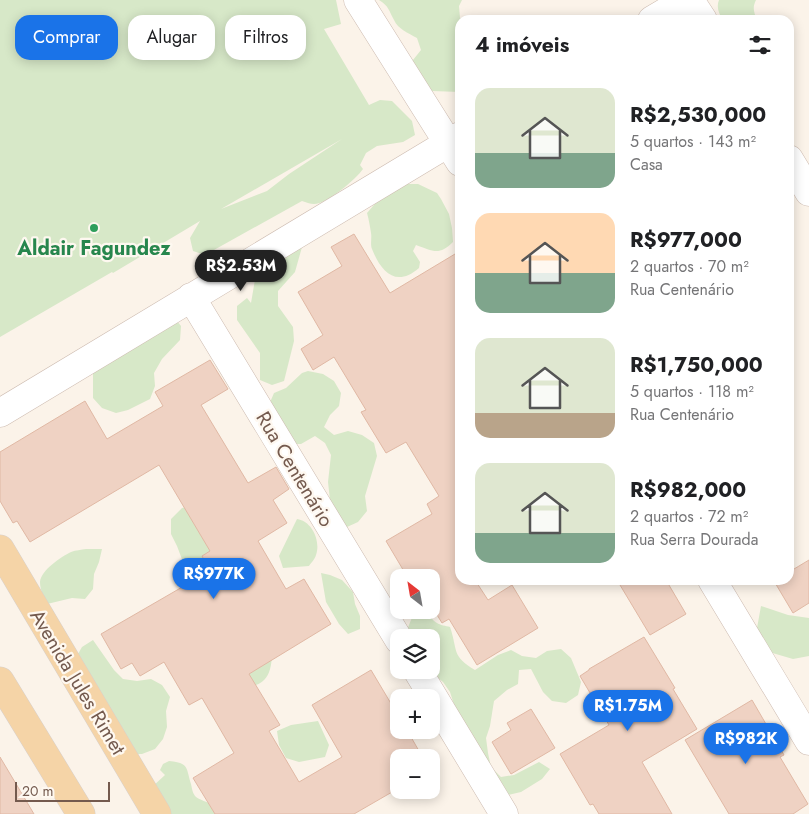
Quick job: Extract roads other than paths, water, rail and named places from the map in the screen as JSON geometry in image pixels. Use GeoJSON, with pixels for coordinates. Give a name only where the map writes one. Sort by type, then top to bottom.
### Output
{"type":"FeatureCollection","features":[{"type":"Feature","properties":{"kind":"main road","name":"Avenida Jules Rimet"},"geometry":{"type":"LineString","coordinates":[[0,549],[157,814]]}},
{"type":"Feature","properties":{"kind":"main road"},"geometry":{"type":"LineString","coordinates":[[0,681],[81,814]]}},
{"type":"Feature","properties":{"kind":"street"},"geometry":{"type":"LineString","coordinates":[[358,0],[455,146]]}},
{"type":"Feature","properties":{"kind":"street"},"geometry":{"type":"LineString","coordinates":[[660,15],[686,0]]}},
{"type":"Feature","properties":{"kind":"street"},"geometry":{"type":"LineString","coordinates":[[690,0],[700,15]]}},
{"type":"Feature","properties":{"kind":"street"},"geometry":{"type":"LineString","coordinates":[[0,413],[191,297],[455,148]]}},
{"type":"Feature","properties":{"kind":"street"},"geometry":{"type":"LineString","coordinates":[[794,168],[809,192]]}},
{"type":"Feature","properties":{"kind":"street","name":"Rua Centenário"},"geometry":{"type":"LineString","coordinates":[[191,297],[392,629]]}},
{"type":"Feature","properties":{"kind":"street"},"geometry":{"type":"LineString","coordinates":[[715,585],[809,741]]}},
{"type":"Feature","properties":{"kind":"street"},"geometry":{"type":"LineString","coordinates":[[422,679],[504,814]]}},
{"type":"Feature","properties":{"kind":"place","name":"Aldair Fagundez"},"geometry":{"type":"Point","coordinates":[94,228]}}]}
